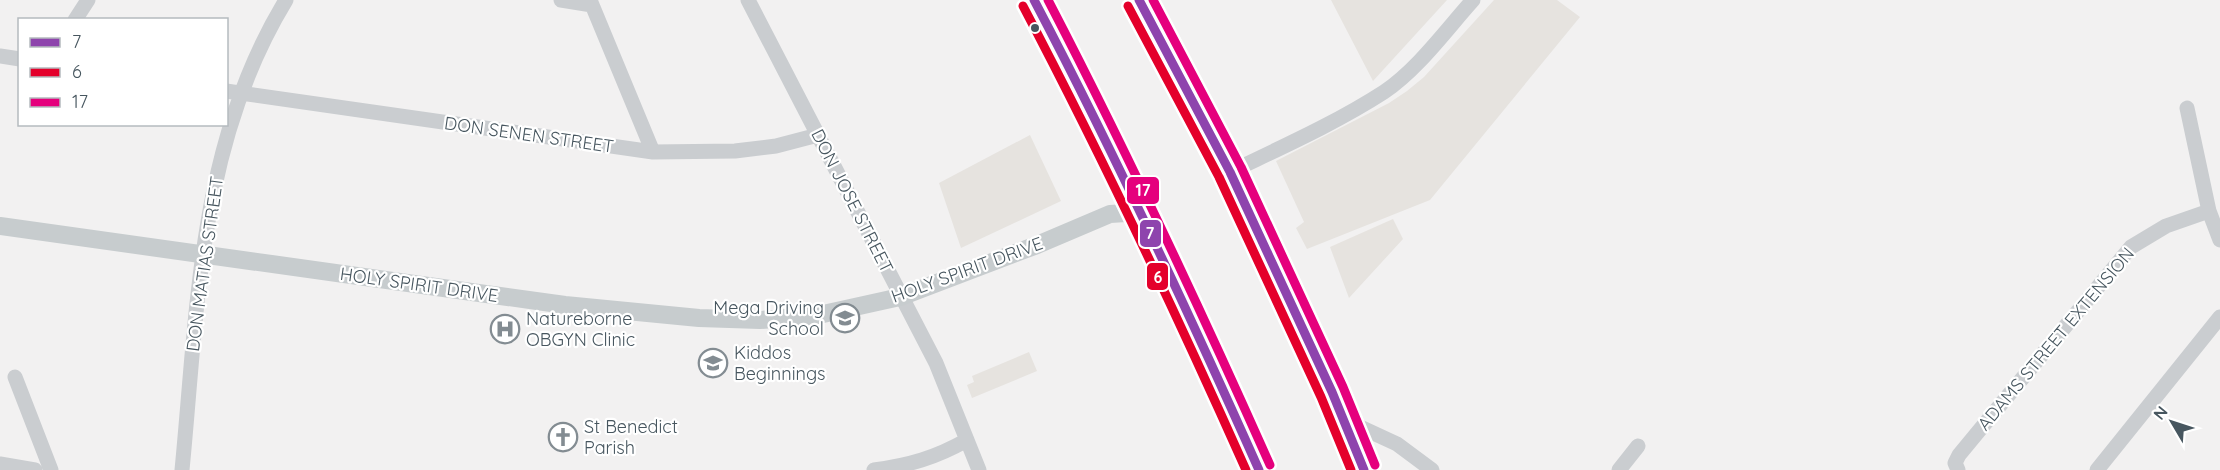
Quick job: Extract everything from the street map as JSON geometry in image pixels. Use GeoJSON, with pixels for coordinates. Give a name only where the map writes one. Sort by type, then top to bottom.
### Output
{"type":"FeatureCollection","features":[{"type":"Feature","properties":{"kind":"main road"},"geometry":{"type":"LineString","coordinates":[[1034,0],[1079,86],[1183,300],[1259,470]]}},
{"type":"Feature","properties":{"kind":"main road"},"geometry":{"type":"LineString","coordinates":[[1139,0],[1230,172],[1303,329],[1364,470]]}},
{"type":"Feature","properties":{"kind":"main road"},"geometry":{"type":"LineString","coordinates":[[1110,214],[1121,202],[1127,184]]}},
{"type":"Feature","properties":{"kind":"main road"},"geometry":{"type":"LineString","coordinates":[[1110,214],[1126,213],[1144,220]]}},
{"type":"Feature","properties":{"kind":"main road","name":"HOLY SPIRIT DRIVE"},"geometry":{"type":"LineString","coordinates":[[0,226],[554,303],[699,318],[760,320],[814,316],[900,297],[1037,245],[1110,214]]}},
{"type":"Feature","properties":{"kind":"street"},"geometry":{"type":"LineString","coordinates":[[76,18],[88,0]]}},
{"type":"Feature","properties":{"kind":"street","name":"DON MATIAS STREET"},"geometry":{"type":"LineString","coordinates":[[228,117],[233,92],[286,0]]}},
{"type":"Feature","properties":{"kind":"street"},"geometry":{"type":"LineString","coordinates":[[561,0],[591,2],[653,152]]}},
{"type":"Feature","properties":{"kind":"street","name":"DON JOSE STREET"},"geometry":{"type":"LineString","coordinates":[[748,0],[936,363],[979,470]]}},
{"type":"Feature","properties":{"kind":"street"},"geometry":{"type":"LineString","coordinates":[[1230,172],[1341,117],[1385,91],[1409,70],[1473,0]]}},
{"type":"Feature","properties":{"kind":"street"},"geometry":{"type":"LineString","coordinates":[[0,56],[18,59]]}},
{"type":"Feature","properties":{"kind":"street","name":"DON SENEN STREET"},"geometry":{"type":"LineString","coordinates":[[233,92],[653,152],[735,151],[776,146],[818,135]]}},
{"type":"Feature","properties":{"kind":"street"},"geometry":{"type":"LineString","coordinates":[[2187,108],[2209,212],[2220,240]]}},
{"type":"Feature","properties":{"kind":"street","name":"DON MATIAS STREET"},"geometry":{"type":"LineString","coordinates":[[182,470],[204,255],[226,126]]}},
{"type":"Feature","properties":{"kind":"street","name":"ADAMS STREET EXTENSION"},"geometry":{"type":"LineString","coordinates":[[1958,470],[1955,463],[1959,455],[2131,247],[2166,226],[2209,212]]}},
{"type":"Feature","properties":{"kind":"street"},"geometry":{"type":"LineString","coordinates":[[2097,470],[2220,317]]}},
{"type":"Feature","properties":{"kind":"street"},"geometry":{"type":"LineString","coordinates":[[15,377],[51,470]]}},
{"type":"Feature","properties":{"kind":"street"},"geometry":{"type":"LineString","coordinates":[[1343,419],[1397,444],[1432,470]]}},
{"type":"Feature","properties":{"kind":"street"},"geometry":{"type":"LineString","coordinates":[[874,470],[920,462],[967,440]]}},
{"type":"Feature","properties":{"kind":"street"},"geometry":{"type":"LineString","coordinates":[[1620,470],[1638,446]]}},
{"type":"Feature","properties":{"kind":"street"},"geometry":{"type":"LineString","coordinates":[[0,464],[35,470]]}},
{"type":"Feature","properties":{"kind":"shaded area"},"geometry":{"type":"Polygon","coordinates":[[[1331,0],[1447,0],[1373,81],[1331,0]]]}},
{"type":"Feature","properties":{"kind":"shaded area"},"geometry":{"type":"Polygon","coordinates":[[[1494,0],[1557,0],[1580,17],[1430,200],[1307,249],[1296,228],[1304,222],[1276,161],[1389,103],[1407,91],[1424,77],[1494,0]]]}},
{"type":"Feature","properties":{"kind":"shaded area"},"geometry":{"type":"Polygon","coordinates":[[[1030,135],[1061,201],[961,248],[939,183],[1030,135]]]}},
{"type":"Feature","properties":{"kind":"shaded area"},"geometry":{"type":"Polygon","coordinates":[[[1393,219],[1403,239],[1349,298],[1330,247],[1393,219]]]}},
{"type":"Feature","properties":{"kind":"shaded area"},"geometry":{"type":"Polygon","coordinates":[[[1029,352],[1037,371],[972,398],[967,385],[974,382],[972,376],[1029,352]]]}},
{"type":"Feature","properties":{"kind":"transit line","name":"7"},"geometry":{"type":"LineString","coordinates":[[1034,0],[1150,233],[1259,470]]}},
{"type":"Feature","properties":{"kind":"transit line","name":"17"},"geometry":{"type":"LineString","coordinates":[[1048,0],[1162,231],[1270,465]]}},
{"type":"Feature","properties":{"kind":"transit line","name":"7"},"geometry":{"type":"LineString","coordinates":[[1139,0],[1230,172],[1332,392],[1364,470]]}},
{"type":"Feature","properties":{"kind":"transit line","name":"17"},"geometry":{"type":"LineString","coordinates":[[1153,0],[1241,167],[1343,387],[1375,465]]}},
{"type":"Feature","properties":{"kind":"transit line","name":"6"},"geometry":{"type":"LineString","coordinates":[[1023,6],[1138,236],[1246,470]]}},
{"type":"Feature","properties":{"kind":"transit line","name":"6"},"geometry":{"type":"LineString","coordinates":[[1128,6],[1219,177],[1321,397],[1351,470]]}},
{"type":"Feature","properties":{"kind":"place","name":"Mega Driving School"},"geometry":{"type":"Point","coordinates":[845,318]}},
{"type":"Feature","properties":{"kind":"place","name":"Natureborne OBGYN Clinic"},"geometry":{"type":"Point","coordinates":[505,329]}},
{"type":"Feature","properties":{"kind":"place","name":"Kiddos Beginnings"},"geometry":{"type":"Point","coordinates":[713,363]}},
{"type":"Feature","properties":{"kind":"place","name":"St Benedict Parish"},"geometry":{"type":"Point","coordinates":[563,437]}}]}
